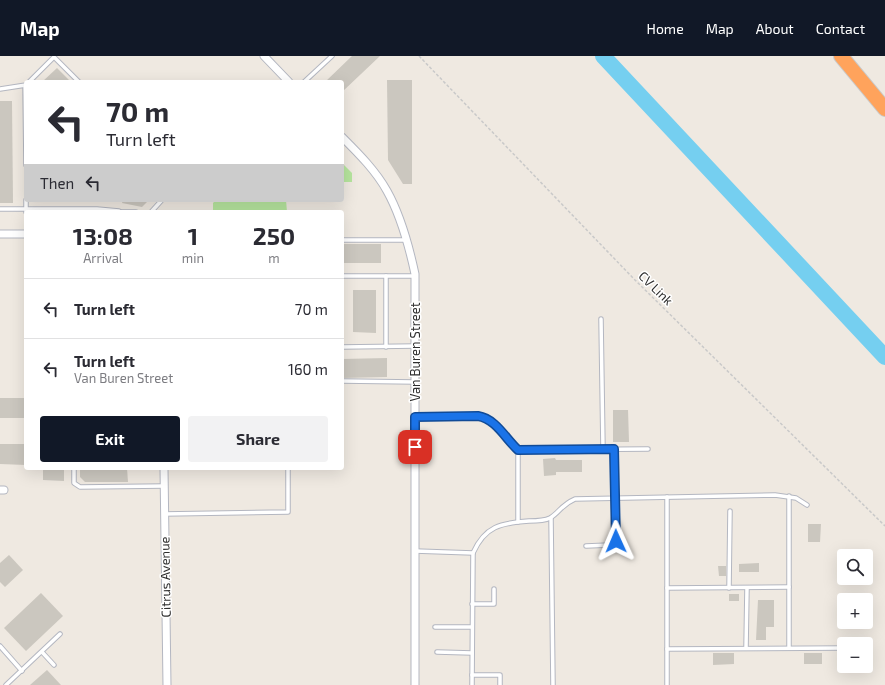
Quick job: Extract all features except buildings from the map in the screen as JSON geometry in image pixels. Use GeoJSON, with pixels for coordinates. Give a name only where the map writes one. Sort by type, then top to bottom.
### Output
{"type":"FeatureCollection","features":[{"type":"Feature","properties":{"kind":"highway"},"geometry":{"type":"LineString","coordinates":[[841,56],[885,108]]}},
{"type":"Feature","properties":{"kind":"highway"},"geometry":{"type":"LineString","coordinates":[[874,96],[885,121]]}},
{"type":"Feature","properties":{"kind":"street"},"geometry":{"type":"LineString","coordinates":[[264,56],[287,80]]}},
{"type":"Feature","properties":{"kind":"street","name":"Van Buren Street"},"geometry":{"type":"LineString","coordinates":[[344,139],[376,174],[388,192],[406,240],[415,276],[415,685]]}},
{"type":"Feature","properties":{"kind":"street"},"geometry":{"type":"LineString","coordinates":[[0,234],[24,234]]}},
{"type":"Feature","properties":{"kind":"street","name":"Citrus Avenue"},"geometry":{"type":"LineString","coordinates":[[164,470],[167,685]]}},
{"type":"Feature","properties":{"kind":"lane"},"geometry":{"type":"LineString","coordinates":[[31,80],[54,56],[77,80]]}},
{"type":"Feature","properties":{"kind":"lane"},"geometry":{"type":"LineString","coordinates":[[306,80],[332,56]]}},
{"type":"Feature","properties":{"kind":"lane"},"geometry":{"type":"LineString","coordinates":[[0,89],[24,86]]}},
{"type":"Feature","properties":{"kind":"lane"},"geometry":{"type":"LineString","coordinates":[[152,210],[160,202]]}},
{"type":"Feature","properties":{"kind":"lane"},"geometry":{"type":"LineString","coordinates":[[0,209],[104,210]]}},
{"type":"Feature","properties":{"kind":"lane"},"geometry":{"type":"LineString","coordinates":[[344,240],[406,240]]}},
{"type":"Feature","properties":{"kind":"lane"},"geometry":{"type":"LineString","coordinates":[[344,276],[415,276]]}},
{"type":"Feature","properties":{"kind":"lane"},"geometry":{"type":"LineString","coordinates":[[386,276],[386,347]]}},
{"type":"Feature","properties":{"kind":"lane"},"geometry":{"type":"LineString","coordinates":[[601,319],[603,449]]}},
{"type":"Feature","properties":{"kind":"lane"},"geometry":{"type":"LineString","coordinates":[[344,347],[415,346]]}},
{"type":"Feature","properties":{"kind":"lane"},"geometry":{"type":"LineString","coordinates":[[344,381],[415,382]]}},
{"type":"Feature","properties":{"kind":"lane"},"geometry":{"type":"LineString","coordinates":[[415,417],[486,417],[493,422],[518,450],[518,522]]}},
{"type":"Feature","properties":{"kind":"lane"},"geometry":{"type":"LineString","coordinates":[[586,546],[614,544],[616,541],[614,449]]}},
{"type":"Feature","properties":{"kind":"lane"},"geometry":{"type":"LineString","coordinates":[[518,450],[648,449]]}},
{"type":"Feature","properties":{"kind":"lane"},"geometry":{"type":"LineString","coordinates":[[74,470],[74,483],[80,487],[164,486]]}},
{"type":"Feature","properties":{"kind":"lane"},"geometry":{"type":"LineString","coordinates":[[164,514],[288,512],[288,470]]}},
{"type":"Feature","properties":{"kind":"lane"},"geometry":{"type":"LineString","coordinates":[[789,496],[790,648]]}},
{"type":"Feature","properties":{"kind":"lane"},"geometry":{"type":"LineString","coordinates":[[472,685],[473,552],[483,535],[494,527],[504,523],[540,521],[551,518],[566,503],[575,499],[789,496],[808,505]]}},
{"type":"Feature","properties":{"kind":"lane"},"geometry":{"type":"LineString","coordinates":[[666,685],[667,497]]}},
{"type":"Feature","properties":{"kind":"lane"},"geometry":{"type":"LineString","coordinates":[[729,588],[730,511]]}},
{"type":"Feature","properties":{"kind":"lane"},"geometry":{"type":"LineString","coordinates":[[551,518],[553,685]]}},
{"type":"Feature","properties":{"kind":"lane"},"geometry":{"type":"LineString","coordinates":[[415,551],[473,552]]}},
{"type":"Feature","properties":{"kind":"lane"},"geometry":{"type":"LineString","coordinates":[[667,588],[789,587]]}},
{"type":"Feature","properties":{"kind":"lane"},"geometry":{"type":"LineString","coordinates":[[746,648],[747,588]]}},
{"type":"Feature","properties":{"kind":"lane"},"geometry":{"type":"LineString","coordinates":[[472,604],[494,604],[494,589]]}},
{"type":"Feature","properties":{"kind":"lane"},"geometry":{"type":"LineString","coordinates":[[435,627],[472,627]]}},
{"type":"Feature","properties":{"kind":"lane"},"geometry":{"type":"LineString","coordinates":[[6,685],[60,634]]}},
{"type":"Feature","properties":{"kind":"lane"},"geometry":{"type":"LineString","coordinates":[[0,646],[22,671]]}},
{"type":"Feature","properties":{"kind":"lane"},"geometry":{"type":"LineString","coordinates":[[667,649],[837,648]]}},
{"type":"Feature","properties":{"kind":"lane"},"geometry":{"type":"LineString","coordinates":[[42,652],[54,665]]}},
{"type":"Feature","properties":{"kind":"lane"},"geometry":{"type":"LineString","coordinates":[[437,652],[472,653]]}},
{"type":"Feature","properties":{"kind":"lane"},"geometry":{"type":"LineString","coordinates":[[472,675],[500,675],[500,685]]}},
{"type":"Feature","properties":{"kind":"path","name":"CV Link"},"geometry":{"type":"LineString","coordinates":[[419,56],[634,279],[885,526]]}},
{"type":"Feature","properties":{"kind":"green space"},"geometry":{"type":"Polygon","coordinates":[[[344,165],[352,173],[352,182],[344,182],[344,165]]]}},
{"type":"Feature","properties":{"kind":"green space"},"geometry":{"type":"Polygon","coordinates":[[[286,202],[287,210],[213,210],[213,203],[286,202]]]}},
{"type":"Feature","properties":{"kind":"waterway"},"geometry":{"type":"LineString","coordinates":[[603,56],[885,357]]}},
{"type":"Feature","properties":{"kind":"route"},"geometry":{"type":"LineString","coordinates":[[415,447],[415,417],[478,416],[486,417],[493,422],[508,441],[518,450],[614,449],[616,541]]}}]}
